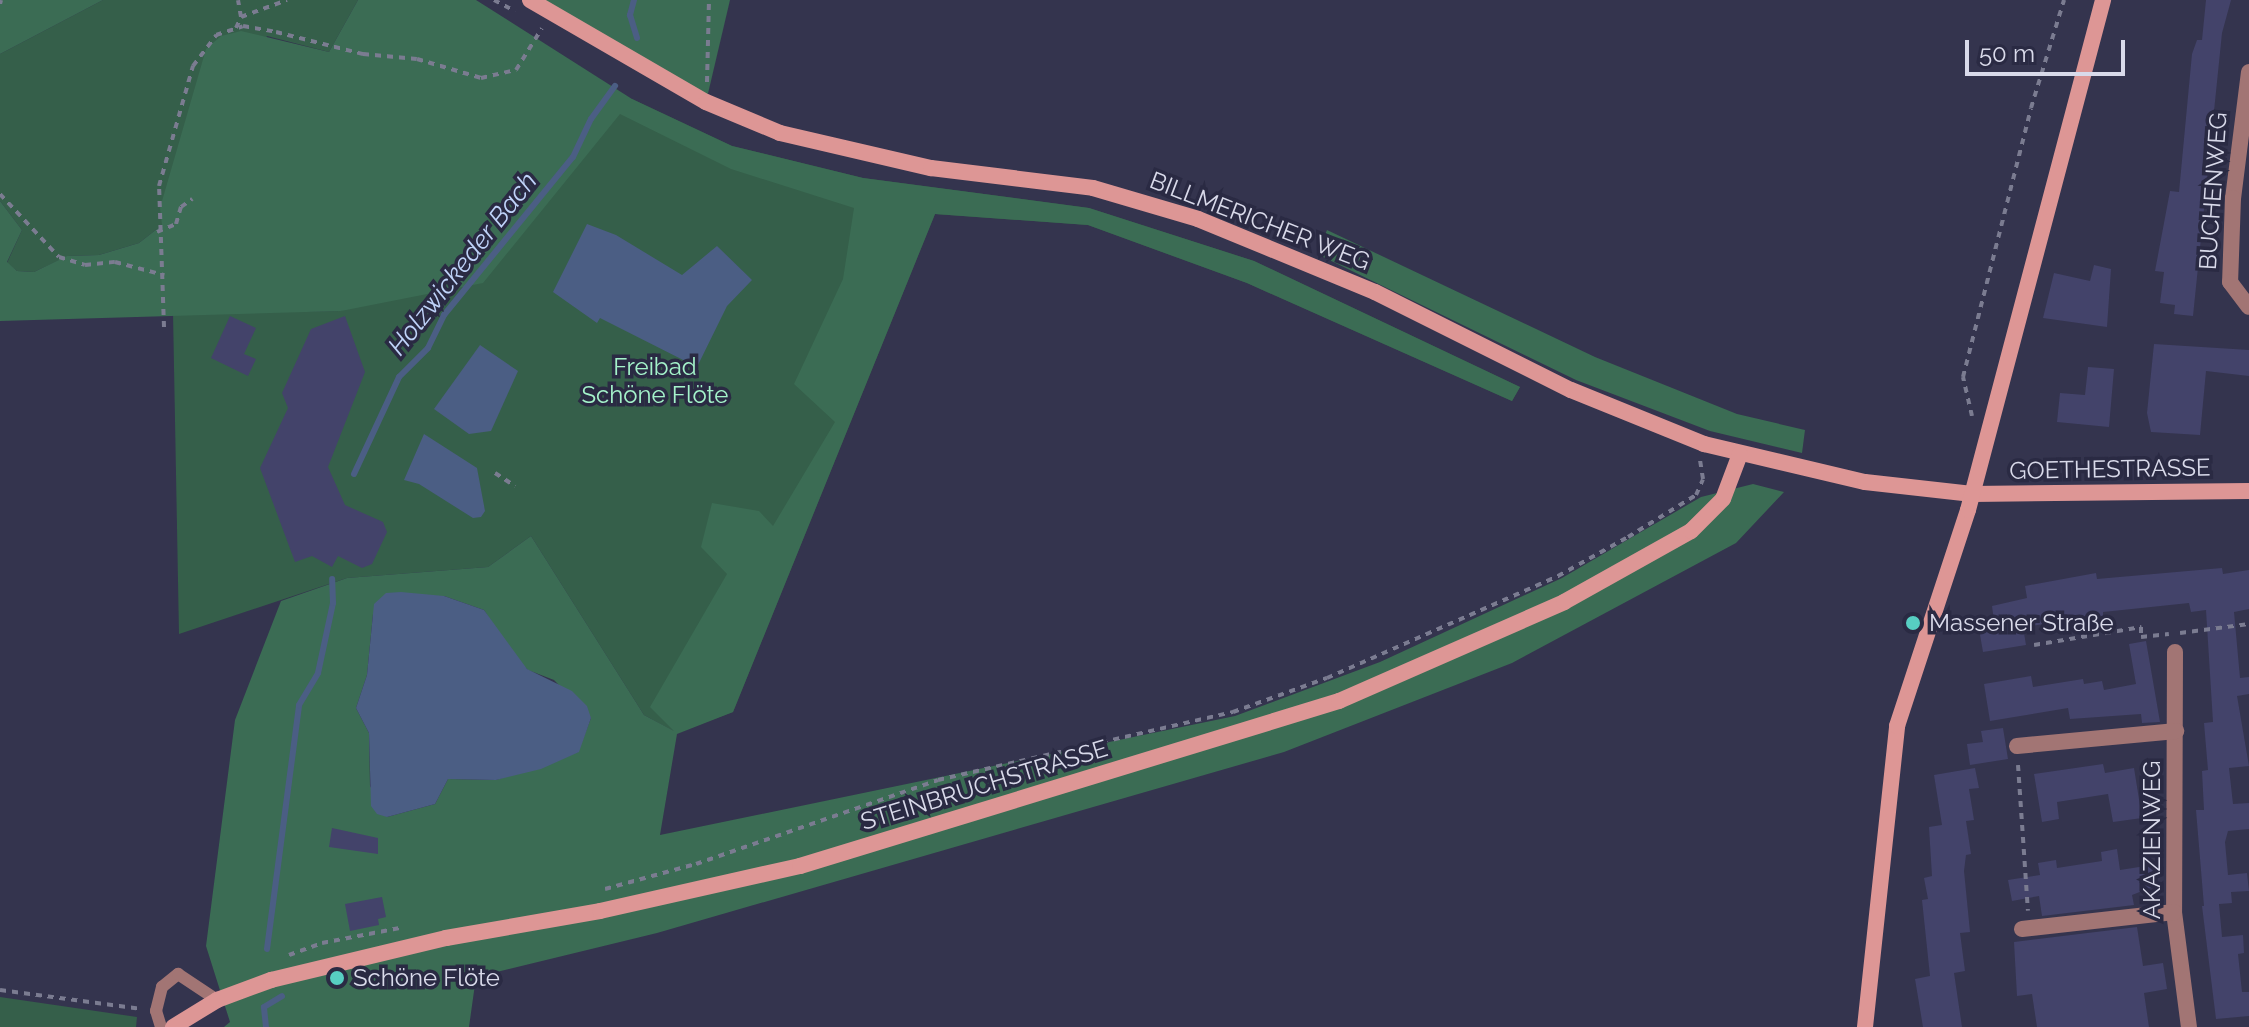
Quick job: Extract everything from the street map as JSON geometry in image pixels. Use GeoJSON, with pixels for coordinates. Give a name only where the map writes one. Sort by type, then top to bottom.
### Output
{"type":"FeatureCollection","features":[{"type":"Feature","properties":{"kind":"street","name":"BILLMERICHER WEG"},"geometry":{"type":"LineString","coordinates":[[530,0],[706,102],[780,133],[856,154],[1093,188],[1198,219],[1375,292],[1571,390],[1740,454],[1865,482],[1972,494]]}},
{"type":"Feature","properties":{"kind":"street"},"geometry":{"type":"LineString","coordinates":[[1865,1027],[1895,739],[1972,494],[2103,0]]}},
{"type":"Feature","properties":{"kind":"street","name":"BUCHENWEG"},"geometry":{"type":"LineString","coordinates":[[2249,72],[2233,198],[2230,282],[2249,307]]}},
{"type":"Feature","properties":{"kind":"street","name":"STEINBRUCHSTRASSE"},"geometry":{"type":"LineString","coordinates":[[173,1027],[217,1000],[332,963],[800,866],[1339,701],[1564,602],[1691,531],[1723,499],[1740,454]]}},
{"type":"Feature","properties":{"kind":"street","name":"GOETHESTRASSE"},"geometry":{"type":"LineString","coordinates":[[1972,494],[2249,491]]}},
{"type":"Feature","properties":{"kind":"street","name":"AKAZIENWEG"},"geometry":{"type":"LineString","coordinates":[[2175,652],[2174,912],[2189,1027]]}},
{"type":"Feature","properties":{"kind":"street"},"geometry":{"type":"LineString","coordinates":[[2017,746],[2176,731]]}},
{"type":"Feature","properties":{"kind":"street"},"geometry":{"type":"LineString","coordinates":[[2022,929],[2174,912]]}},
{"type":"Feature","properties":{"kind":"lane"},"geometry":{"type":"LineString","coordinates":[[161,1027],[156,1011],[162,987],[178,974],[217,1000]]}},
{"type":"Feature","properties":{"kind":"path"},"geometry":{"type":"LineString","coordinates":[[236,28],[241,17],[238,0]]}},
{"type":"Feature","properties":{"kind":"path"},"geometry":{"type":"LineString","coordinates":[[241,17],[287,0]]}},
{"type":"Feature","properties":{"kind":"path"},"geometry":{"type":"LineString","coordinates":[[706,102],[709,0]]}},
{"type":"Feature","properties":{"kind":"path"},"geometry":{"type":"LineString","coordinates":[[1972,419],[1963,377],[2031,108],[2064,0]]}},
{"type":"Feature","properties":{"kind":"path"},"geometry":{"type":"LineString","coordinates":[[164,327],[164,275],[157,232],[159,186],[193,66],[203,45],[236,28],[276,32],[363,54],[417,59],[481,78],[516,70],[543,26],[555,33]]}},
{"type":"Feature","properties":{"kind":"path"},"geometry":{"type":"LineString","coordinates":[[0,194],[59,257],[85,265],[115,262],[164,275]]}},
{"type":"Feature","properties":{"kind":"path"},"geometry":{"type":"LineString","coordinates":[[157,232],[176,224],[181,207],[192,199]]}},
{"type":"Feature","properties":{"kind":"path"},"geometry":{"type":"LineString","coordinates":[[598,891],[696,864],[938,780],[1233,712],[1327,678],[1558,576],[1696,495],[1703,479],[1699,462],[1686,455]]}},
{"type":"Feature","properties":{"kind":"path"},"geometry":{"type":"LineString","coordinates":[[495,473],[515,486]]}},
{"type":"Feature","properties":{"kind":"path"},"geometry":{"type":"LineString","coordinates":[[2034,645],[2141,627],[2141,637],[2249,624]]}},
{"type":"Feature","properties":{"kind":"path"},"geometry":{"type":"LineString","coordinates":[[2175,633],[2175,652]]}},
{"type":"Feature","properties":{"kind":"path"},"geometry":{"type":"LineString","coordinates":[[2017,746],[2029,908],[2022,929]]}},
{"type":"Feature","properties":{"kind":"path"},"geometry":{"type":"LineString","coordinates":[[280,958],[322,943],[415,925]]}},
{"type":"Feature","properties":{"kind":"path"},"geometry":{"type":"LineString","coordinates":[[0,990],[156,1011]]}},
{"type":"Feature","properties":{"kind":"green space"},"geometry":{"type":"Polygon","coordinates":[[[0,0],[103,0],[0,54],[0,0]]]}},
{"type":"Feature","properties":{"kind":"green space"},"geometry":{"type":"Polygon","coordinates":[[[103,0],[358,0],[329,52],[267,36],[162,225],[139,243],[99,255],[68,256],[34,272],[17,271],[7,263],[22,230],[0,201],[0,54],[103,0]]]}},
{"type":"Feature","properties":{"kind":"green space"},"geometry":{"type":"Polygon","coordinates":[[[358,0],[476,0],[632,99],[732,146],[863,178],[1089,208],[1254,261],[1520,387],[1512,401],[1247,283],[1088,225],[935,214],[733,712],[677,734],[660,835],[1235,716],[1380,662],[1562,578],[1701,497],[1753,484],[1784,492],[1736,543],[1512,663],[1284,752],[657,933],[476,977],[469,1027],[224,1027],[230,1022],[206,946],[235,720],[281,601],[347,578],[488,567],[531,536],[644,715],[674,731],[650,707],[727,574],[701,547],[712,503],[759,511],[773,526],[835,422],[794,384],[843,279],[854,208],[731,169],[620,114],[483,283],[341,311],[0,321],[0,201],[22,230],[7,262],[17,271],[34,272],[67,256],[99,255],[139,243],[162,225],[160,208],[206,49],[221,36],[241,31],[329,52],[358,0]],[[444,596],[373,614],[367,675],[356,708],[369,733],[370,786],[387,817],[435,804],[448,779],[496,780],[578,752],[591,718],[554,680],[528,670],[515,658],[484,610],[444,596]]]}},
{"type":"Feature","properties":{"kind":"green space"},"geometry":{"type":"Polygon","coordinates":[[[530,0],[730,0],[706,102],[530,0]]]}},
{"type":"Feature","properties":{"kind":"green space","name":"Freibad Schöne Flöte"},"geometry":{"type":"Polygon","coordinates":[[[632,99],[732,146],[863,178],[1089,208],[1254,261],[1520,387],[1512,401],[1247,283],[1088,225],[935,214],[733,712],[677,733],[644,715],[531,536],[488,567],[347,578],[179,634],[173,313],[341,311],[632,99]]]}},
{"type":"Feature","properties":{"kind":"green space"},"geometry":{"type":"Polygon","coordinates":[[[1327,230],[1595,357],[1737,414],[1805,430],[1802,453],[1710,431],[1576,380],[1317,254],[1327,230]]]}},
{"type":"Feature","properties":{"kind":"green space"},"geometry":{"type":"Polygon","coordinates":[[[0,997],[137,1017],[136,1027],[0,1027],[0,997]]]}},
{"type":"Feature","properties":{"kind":"water"},"geometry":{"type":"Polygon","coordinates":[[[587,224],[616,235],[682,275],[717,246],[752,280],[727,306],[697,367],[600,318],[597,323],[553,292],[587,224]]]}},
{"type":"Feature","properties":{"kind":"water"},"geometry":{"type":"Polygon","coordinates":[[[480,345],[518,371],[491,431],[469,434],[434,409],[480,345]]]}},
{"type":"Feature","properties":{"kind":"water"},"geometry":{"type":"Polygon","coordinates":[[[424,434],[477,468],[485,511],[481,517],[473,518],[419,484],[404,480],[424,434]]]}},
{"type":"Feature","properties":{"kind":"water"},"geometry":{"type":"Polygon","coordinates":[[[386,593],[444,596],[484,610],[527,669],[572,691],[587,706],[591,718],[579,752],[541,769],[496,780],[448,779],[435,804],[387,817],[377,814],[371,806],[369,733],[356,708],[367,675],[374,604],[386,593]]]}},
{"type":"Feature","properties":{"kind":"building"},"geometry":{"type":"Polygon","coordinates":[[[2206,0],[2231,0],[2222,33],[2193,316],[2174,314],[2175,305],[2160,303],[2164,272],[2155,271],[2170,191],[2179,192],[2192,54],[2197,40],[2202,40],[2206,0]]]}},
{"type":"Feature","properties":{"kind":"building"},"geometry":{"type":"Polygon","coordinates":[[[2094,265],[2111,269],[2107,327],[2043,318],[2054,273],[2090,281],[2094,265]]]}},
{"type":"Feature","properties":{"kind":"building"},"geometry":{"type":"Polygon","coordinates":[[[230,316],[256,328],[244,354],[256,359],[248,376],[211,358],[230,316]]]}},
{"type":"Feature","properties":{"kind":"building"},"geometry":{"type":"Polygon","coordinates":[[[345,316],[365,372],[328,467],[345,505],[383,522],[387,532],[372,564],[362,568],[338,556],[332,567],[312,556],[295,562],[260,468],[288,408],[282,393],[311,329],[345,316]]]}},
{"type":"Feature","properties":{"kind":"building"},"geometry":{"type":"Polygon","coordinates":[[[2154,344],[2249,350],[2249,376],[2206,371],[2200,435],[2151,432],[2147,413],[2154,344]]]}},
{"type":"Feature","properties":{"kind":"building"},"geometry":{"type":"Polygon","coordinates":[[[2088,367],[2114,369],[2109,427],[2057,422],[2060,393],[2085,395],[2088,367]]]}},
{"type":"Feature","properties":{"kind":"building"},"geometry":{"type":"Polygon","coordinates":[[[2222,568],[2223,574],[2249,570],[2249,609],[2234,612],[2240,678],[2249,677],[2249,694],[2237,696],[2249,766],[2229,768],[2233,804],[2249,803],[2249,829],[2228,831],[2225,842],[2228,875],[2247,873],[2249,891],[2231,892],[2232,903],[2219,904],[2222,937],[2243,935],[2244,953],[2238,954],[2242,992],[2249,992],[2249,1016],[2216,1019],[2196,810],[2204,810],[2202,771],[2208,770],[2204,723],[2213,722],[2206,610],[2191,612],[2189,603],[2103,612],[2103,616],[2023,627],[2026,645],[1983,652],[1978,623],[1994,621],[1992,606],[2027,598],[2025,586],[2096,573],[2097,579],[2222,568]]]}},
{"type":"Feature","properties":{"kind":"building"},"geometry":{"type":"Polygon","coordinates":[[[2146,641],[2160,722],[2142,723],[2141,714],[2070,719],[2068,708],[1990,721],[1984,684],[2031,676],[2033,687],[2083,679],[2084,684],[2102,681],[2104,690],[2136,684],[2129,644],[2146,641]]]}},
{"type":"Feature","properties":{"kind":"building"},"geometry":{"type":"Polygon","coordinates":[[[2003,728],[2008,759],[1970,765],[1967,744],[1983,742],[1981,731],[2003,728]]]}},
{"type":"Feature","properties":{"kind":"building"},"geometry":{"type":"Polygon","coordinates":[[[2103,764],[2105,773],[2134,768],[2142,818],[2113,822],[2108,794],[2057,802],[2059,819],[2042,822],[2034,774],[2103,764]]]}},
{"type":"Feature","properties":{"kind":"building"},"geometry":{"type":"Polygon","coordinates":[[[1975,768],[1979,788],[1969,789],[1974,820],[1966,821],[1971,854],[1966,855],[1964,871],[1970,932],[1960,933],[1965,971],[1954,973],[1962,1027],[1923,1027],[1915,979],[1930,976],[1922,900],[1928,899],[1924,878],[1932,876],[1929,827],[1942,825],[1934,775],[1975,768]]]}},
{"type":"Feature","properties":{"kind":"building"},"geometry":{"type":"Polygon","coordinates":[[[332,828],[378,838],[378,854],[329,847],[332,828]]]}},
{"type":"Feature","properties":{"kind":"building"},"geometry":{"type":"Polygon","coordinates":[[[2117,849],[2120,870],[2152,865],[2155,886],[2132,895],[2134,905],[2042,916],[2039,896],[2012,901],[2008,880],[2040,875],[2038,863],[2056,860],[2057,868],[2102,861],[2101,852],[2117,849]]]}},
{"type":"Feature","properties":{"kind":"building"},"geometry":{"type":"Polygon","coordinates":[[[382,897],[386,917],[378,919],[379,925],[350,931],[345,904],[382,897]]]}},
{"type":"Feature","properties":{"kind":"building"},"geometry":{"type":"Polygon","coordinates":[[[2137,927],[2143,966],[2163,963],[2167,989],[2144,993],[2149,1027],[2037,1027],[2032,994],[2017,996],[2014,942],[2137,927]]]}},
{"type":"Feature","properties":{"kind":"waterway","name":"Holzwickeder Bach"},"geometry":{"type":"LineString","coordinates":[[634,0],[630,15],[637,38]]}},
{"type":"Feature","properties":{"kind":"waterway","name":"Holzwickeder Bach"},"geometry":{"type":"LineString","coordinates":[[354,474],[399,377],[428,348],[444,315],[573,157],[591,119],[615,86]]}},
{"type":"Feature","properties":{"kind":"waterway","name":"Holzwickeder Bach"},"geometry":{"type":"LineString","coordinates":[[267,949],[299,705],[318,673],[333,603],[332,579]]}},
{"type":"Feature","properties":{"kind":"waterway","name":"Holzwickeder Bach"},"geometry":{"type":"LineString","coordinates":[[266,1027],[264,1007],[282,996]]}},
{"type":"Feature","properties":{"kind":"place","name":"Massener Straße"},"geometry":{"type":"Point","coordinates":[1913,623]}},
{"type":"Feature","properties":{"kind":"place","name":"Schöne Flöte"},"geometry":{"type":"Point","coordinates":[337,978]}}]}
